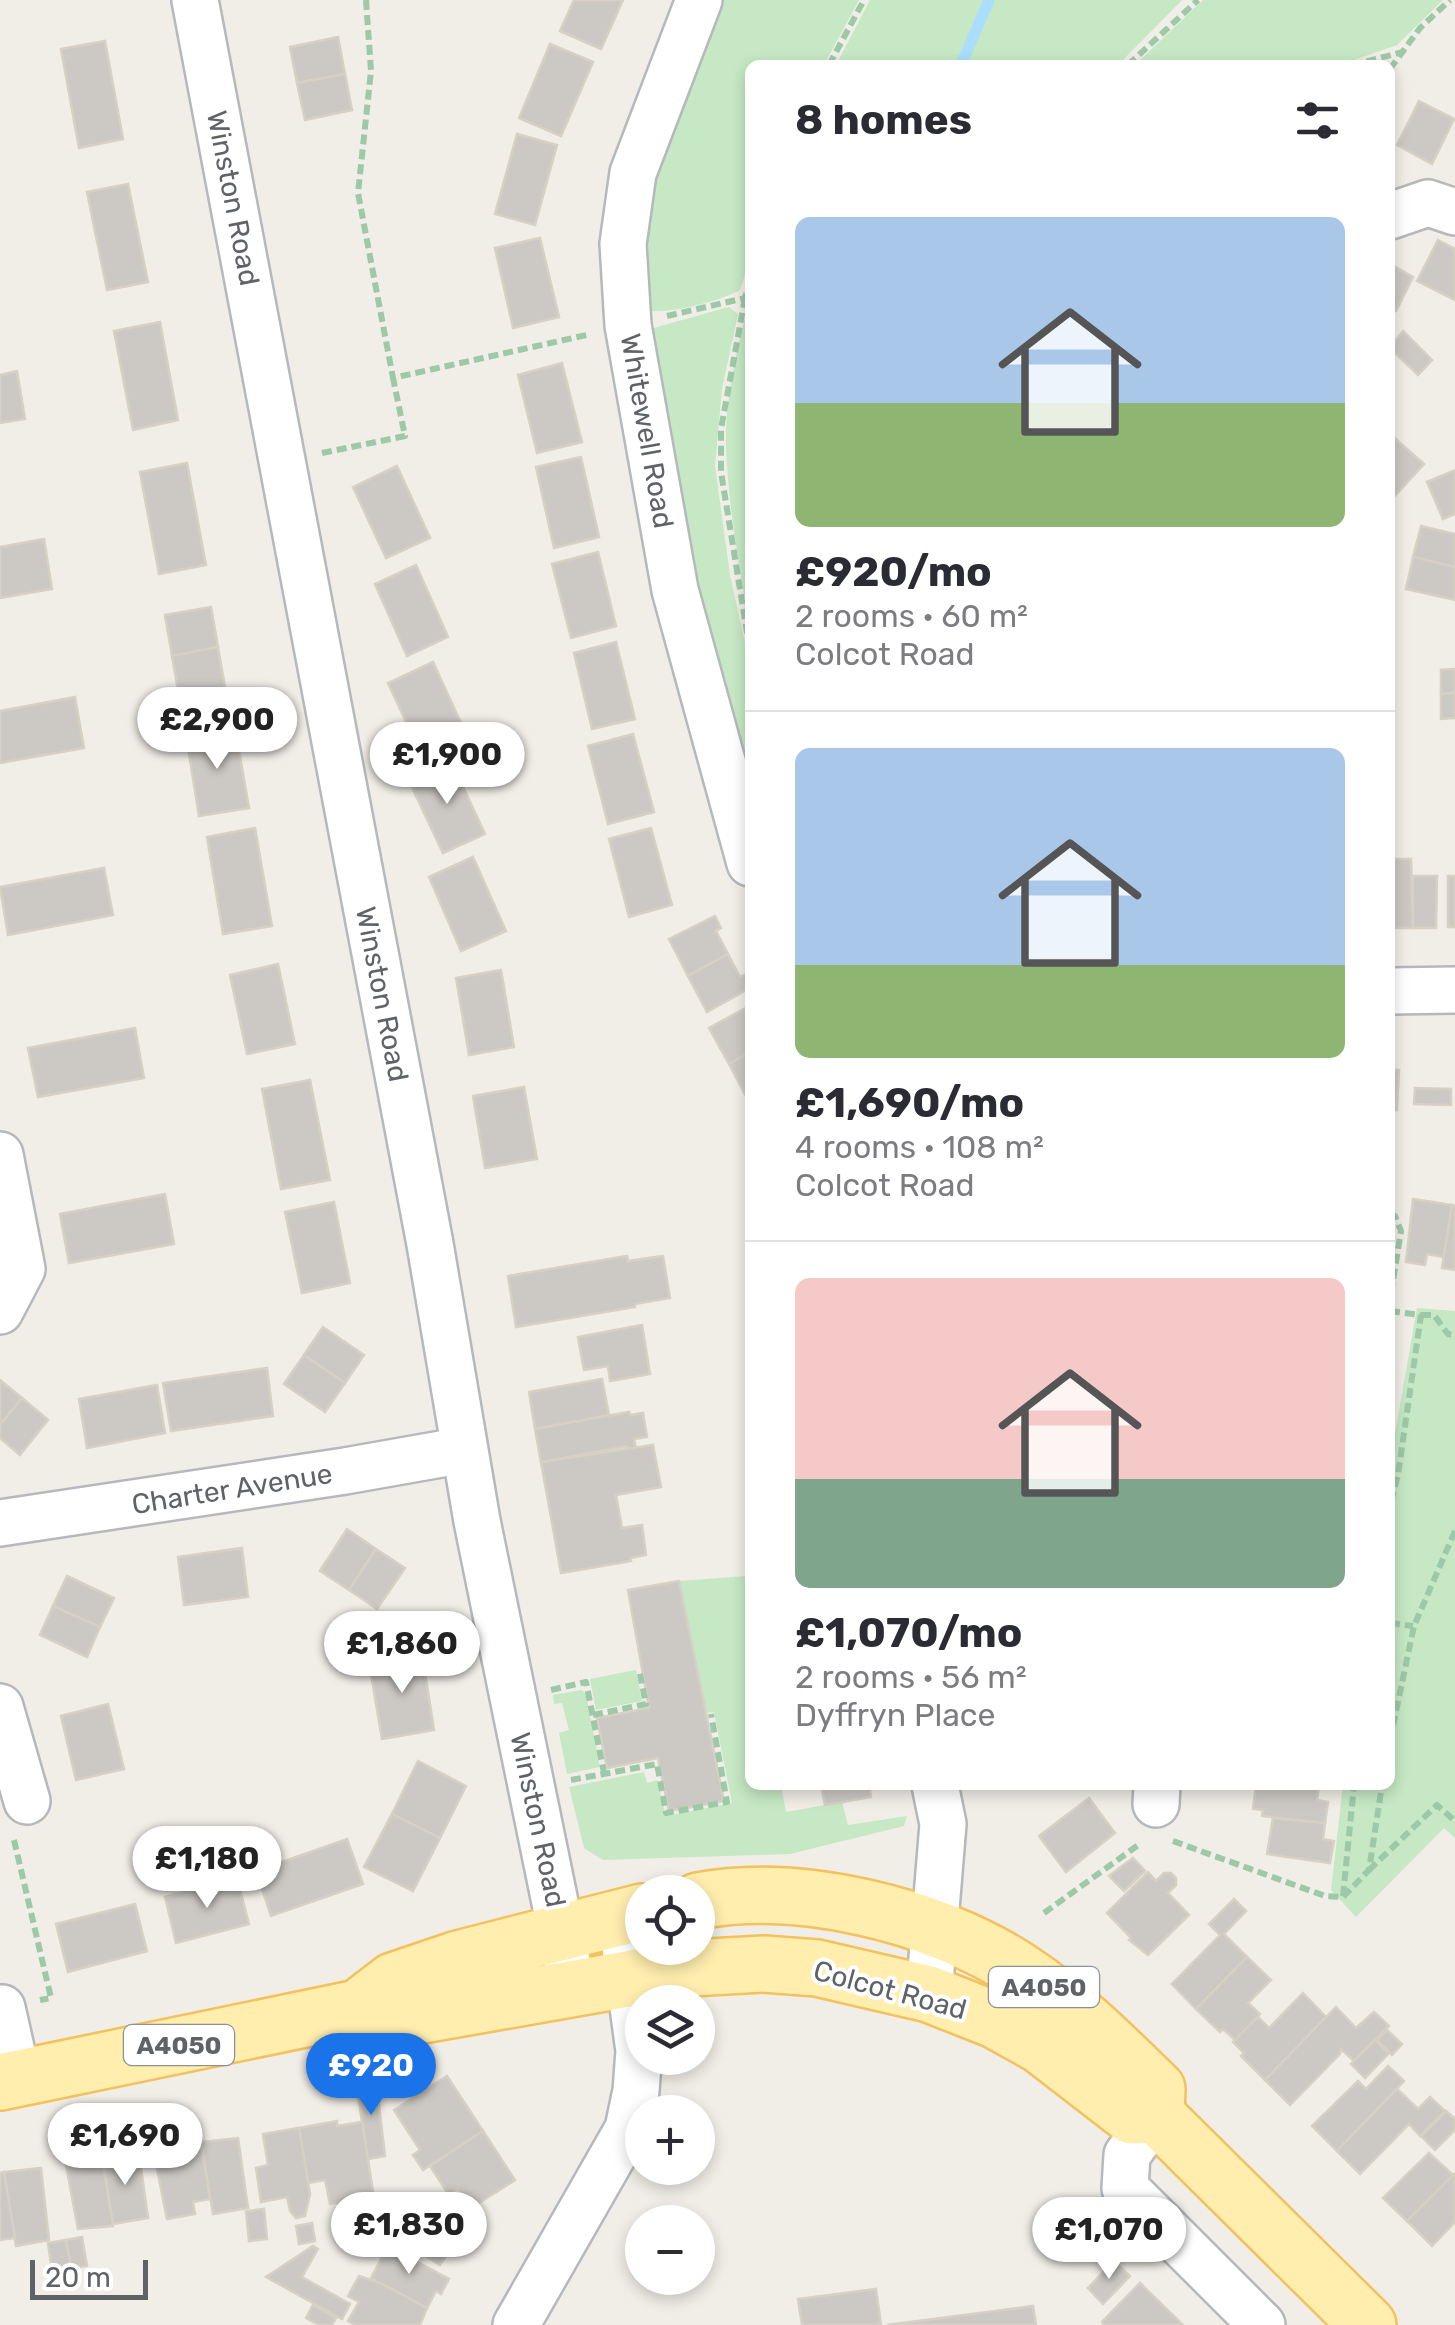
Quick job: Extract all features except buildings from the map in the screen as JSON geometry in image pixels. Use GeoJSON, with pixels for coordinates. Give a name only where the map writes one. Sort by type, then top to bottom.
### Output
{"type":"FeatureCollection","features":[{"type":"Feature","properties":{"kind":"main road","name":"Colcot Road"},"geometry":{"type":"LineString","coordinates":[[715,1900],[756,1896],[805,1899],[896,1916],[1003,1961],[1054,1995],[1158,2089],[1156,2114]]}},
{"type":"Feature","properties":{"kind":"main road","name":"Colcot Road"},"geometry":{"type":"LineString","coordinates":[[358,2008],[393,1980],[458,1959],[625,1917]]}},
{"type":"Feature","properties":{"kind":"main road","name":"Colcot Road"},"geometry":{"type":"LineString","coordinates":[[9,2080],[358,2008],[400,2019],[690,1968],[778,1964],[842,1972],[929,1994],[995,2020],[1040,2045],[1132,2116],[1156,2114],[1368,2325]]}},
{"type":"Feature","properties":{"kind":"street","name":"Winston Road"},"geometry":{"type":"LineString","coordinates":[[195,0],[430,1244],[464,1450],[572,1988]]}},
{"type":"Feature","properties":{"kind":"street","name":"Whitewell Road"},"geometry":{"type":"LineString","coordinates":[[699,0],[633,172],[623,244],[628,325],[675,590],[745,845]]}},
{"type":"Feature","properties":{"kind":"street"},"geometry":{"type":"LineString","coordinates":[[1395,214],[1428,203],[1455,212]]}},
{"type":"Feature","properties":{"kind":"street"},"geometry":{"type":"LineString","coordinates":[[1395,991],[1455,990]]}},
{"type":"Feature","properties":{"kind":"street"},"geometry":{"type":"LineString","coordinates":[[0,1155],[22,1269],[0,1311]]}},
{"type":"Feature","properties":{"kind":"street","name":"Charter Avenue"},"geometry":{"type":"LineString","coordinates":[[0,1523],[464,1450]]}},
{"type":"Feature","properties":{"kind":"street"},"geometry":{"type":"LineString","coordinates":[[0,1707],[27,1801]]}},
{"type":"Feature","properties":{"kind":"street"},"geometry":{"type":"LineString","coordinates":[[929,1994],[944,1824],[936,1790]]}},
{"type":"Feature","properties":{"kind":"street"},"geometry":{"type":"LineString","coordinates":[[516,2325],[628,2130],[636,2091],[638,2051],[630,1965]]}},
{"type":"Feature","properties":{"kind":"street"},"geometry":{"type":"LineString","coordinates":[[2,2008],[9,2080]]}},
{"type":"Feature","properties":{"kind":"street"},"geometry":{"type":"LineString","coordinates":[[1156,2114],[1127,2155],[1125,2188],[1262,2325]]}},
{"type":"Feature","properties":{"kind":"path"},"geometry":{"type":"LineString","coordinates":[[283,461],[405,436],[358,193],[371,71],[366,0]]}},
{"type":"Feature","properties":{"kind":"path"},"geometry":{"type":"LineString","coordinates":[[832,60],[864,0]]}},
{"type":"Feature","properties":{"kind":"path"},"geometry":{"type":"LineString","coordinates":[[1133,60],[1198,0]]}},
{"type":"Feature","properties":{"kind":"path"},"geometry":{"type":"LineString","coordinates":[[1395,62],[1420,28],[1450,0]]}},
{"type":"Feature","properties":{"kind":"path"},"geometry":{"type":"LineString","coordinates":[[1372,60],[1403,52]]}},
{"type":"Feature","properties":{"kind":"path"},"geometry":{"type":"LineString","coordinates":[[393,378],[745,298],[721,429],[721,472],[745,620]]}},
{"type":"Feature","properties":{"kind":"path"},"geometry":{"type":"LineString","coordinates":[[1395,1216],[1402,1231],[1395,1271]]}},
{"type":"Feature","properties":{"kind":"path"},"geometry":{"type":"LineString","coordinates":[[1395,1312],[1434,1315],[1448,1334],[1455,1335]]}},
{"type":"Feature","properties":{"kind":"path"},"geometry":{"type":"LineString","coordinates":[[1395,1486],[1421,1315]]}},
{"type":"Feature","properties":{"kind":"path"},"geometry":{"type":"LineString","coordinates":[[1395,1716],[1414,1626],[1455,1532]]}},
{"type":"Feature","properties":{"kind":"path"},"geometry":{"type":"LineString","coordinates":[[1395,1623],[1414,1626]]}},
{"type":"Feature","properties":{"kind":"path"},"geometry":{"type":"LineString","coordinates":[[593,1714],[646,1704],[639,1669]]}},
{"type":"Feature","properties":{"kind":"path"},"geometry":{"type":"LineString","coordinates":[[512,1698],[586,1682],[604,1773]]}},
{"type":"Feature","properties":{"kind":"path"},"geometry":{"type":"LineString","coordinates":[[567,1780],[658,1764],[666,1813],[727,1802],[711,1714]]}},
{"type":"Feature","properties":{"kind":"path"},"geometry":{"type":"LineString","coordinates":[[1343,1897],[1354,1790]]}},
{"type":"Feature","properties":{"kind":"path"},"geometry":{"type":"LineString","coordinates":[[1369,1870],[1381,1790]]}},
{"type":"Feature","properties":{"kind":"path"},"geometry":{"type":"LineString","coordinates":[[2,2008],[50,1998],[6,1807],[27,1801]]}},
{"type":"Feature","properties":{"kind":"path"},"geometry":{"type":"LineString","coordinates":[[1044,1913],[1139,1843],[1158,1840],[1183,1842],[1326,1896],[1343,1897],[1438,1805],[1455,1821]]}},
{"type":"Feature","properties":{"kind":"green space"},"geometry":{"type":"Polygon","coordinates":[[[720,0],[859,0],[827,60],[745,60],[745,275],[740,290],[692,306],[643,310],[640,264],[657,156],[720,0]]]}},
{"type":"Feature","properties":{"kind":"green space"},"geometry":{"type":"Polygon","coordinates":[[[870,0],[1182,0],[1123,60],[839,60],[870,0]]]}},
{"type":"Feature","properties":{"kind":"green space"},"geometry":{"type":"Polygon","coordinates":[[[1203,0],[1443,0],[1397,45],[1354,60],[1140,60],[1203,0]]]}},
{"type":"Feature","properties":{"kind":"green space"},"geometry":{"type":"Polygon","coordinates":[[[729,307],[738,314],[722,389],[715,466],[730,575],[745,643],[745,784],[708,655],[646,330],[729,307]]]}},
{"type":"Feature","properties":{"kind":"green space"},"geometry":{"type":"Polygon","coordinates":[[[745,320],[745,599],[726,444],[745,320]]]}},
{"type":"Feature","properties":{"kind":"green space"},"geometry":{"type":"Polygon","coordinates":[[[1417,1308],[1455,1311],[1455,1838],[1444,1828],[1356,1917],[1331,1890],[1342,1790],[1395,1790],[1395,1433],[1417,1308]]]}},
{"type":"Feature","properties":{"kind":"green space"},"geometry":{"type":"Polygon","coordinates":[[[745,1576],[745,1790],[782,1790],[786,1812],[842,1802],[848,1825],[907,1816],[904,1826],[790,1854],[603,1860],[584,1848],[569,1787],[644,1772],[647,1783],[657,1780],[666,1816],[732,1803],[714,1712],[704,1713],[679,1581],[745,1576]]]}},
{"type":"Feature","properties":{"kind":"green space"},"geometry":{"type":"Polygon","coordinates":[[[636,1670],[642,1701],[596,1710],[590,1679],[636,1670]]]}},
{"type":"Feature","properties":{"kind":"green space"},"geometry":{"type":"Polygon","coordinates":[[[582,1690],[600,1767],[567,1774],[559,1733],[569,1730],[562,1703],[554,1704],[553,1695],[582,1690]]]}},
{"type":"Feature","properties":{"kind":"waterway"},"geometry":{"type":"LineString","coordinates":[[963,60],[989,0]]}}]}
